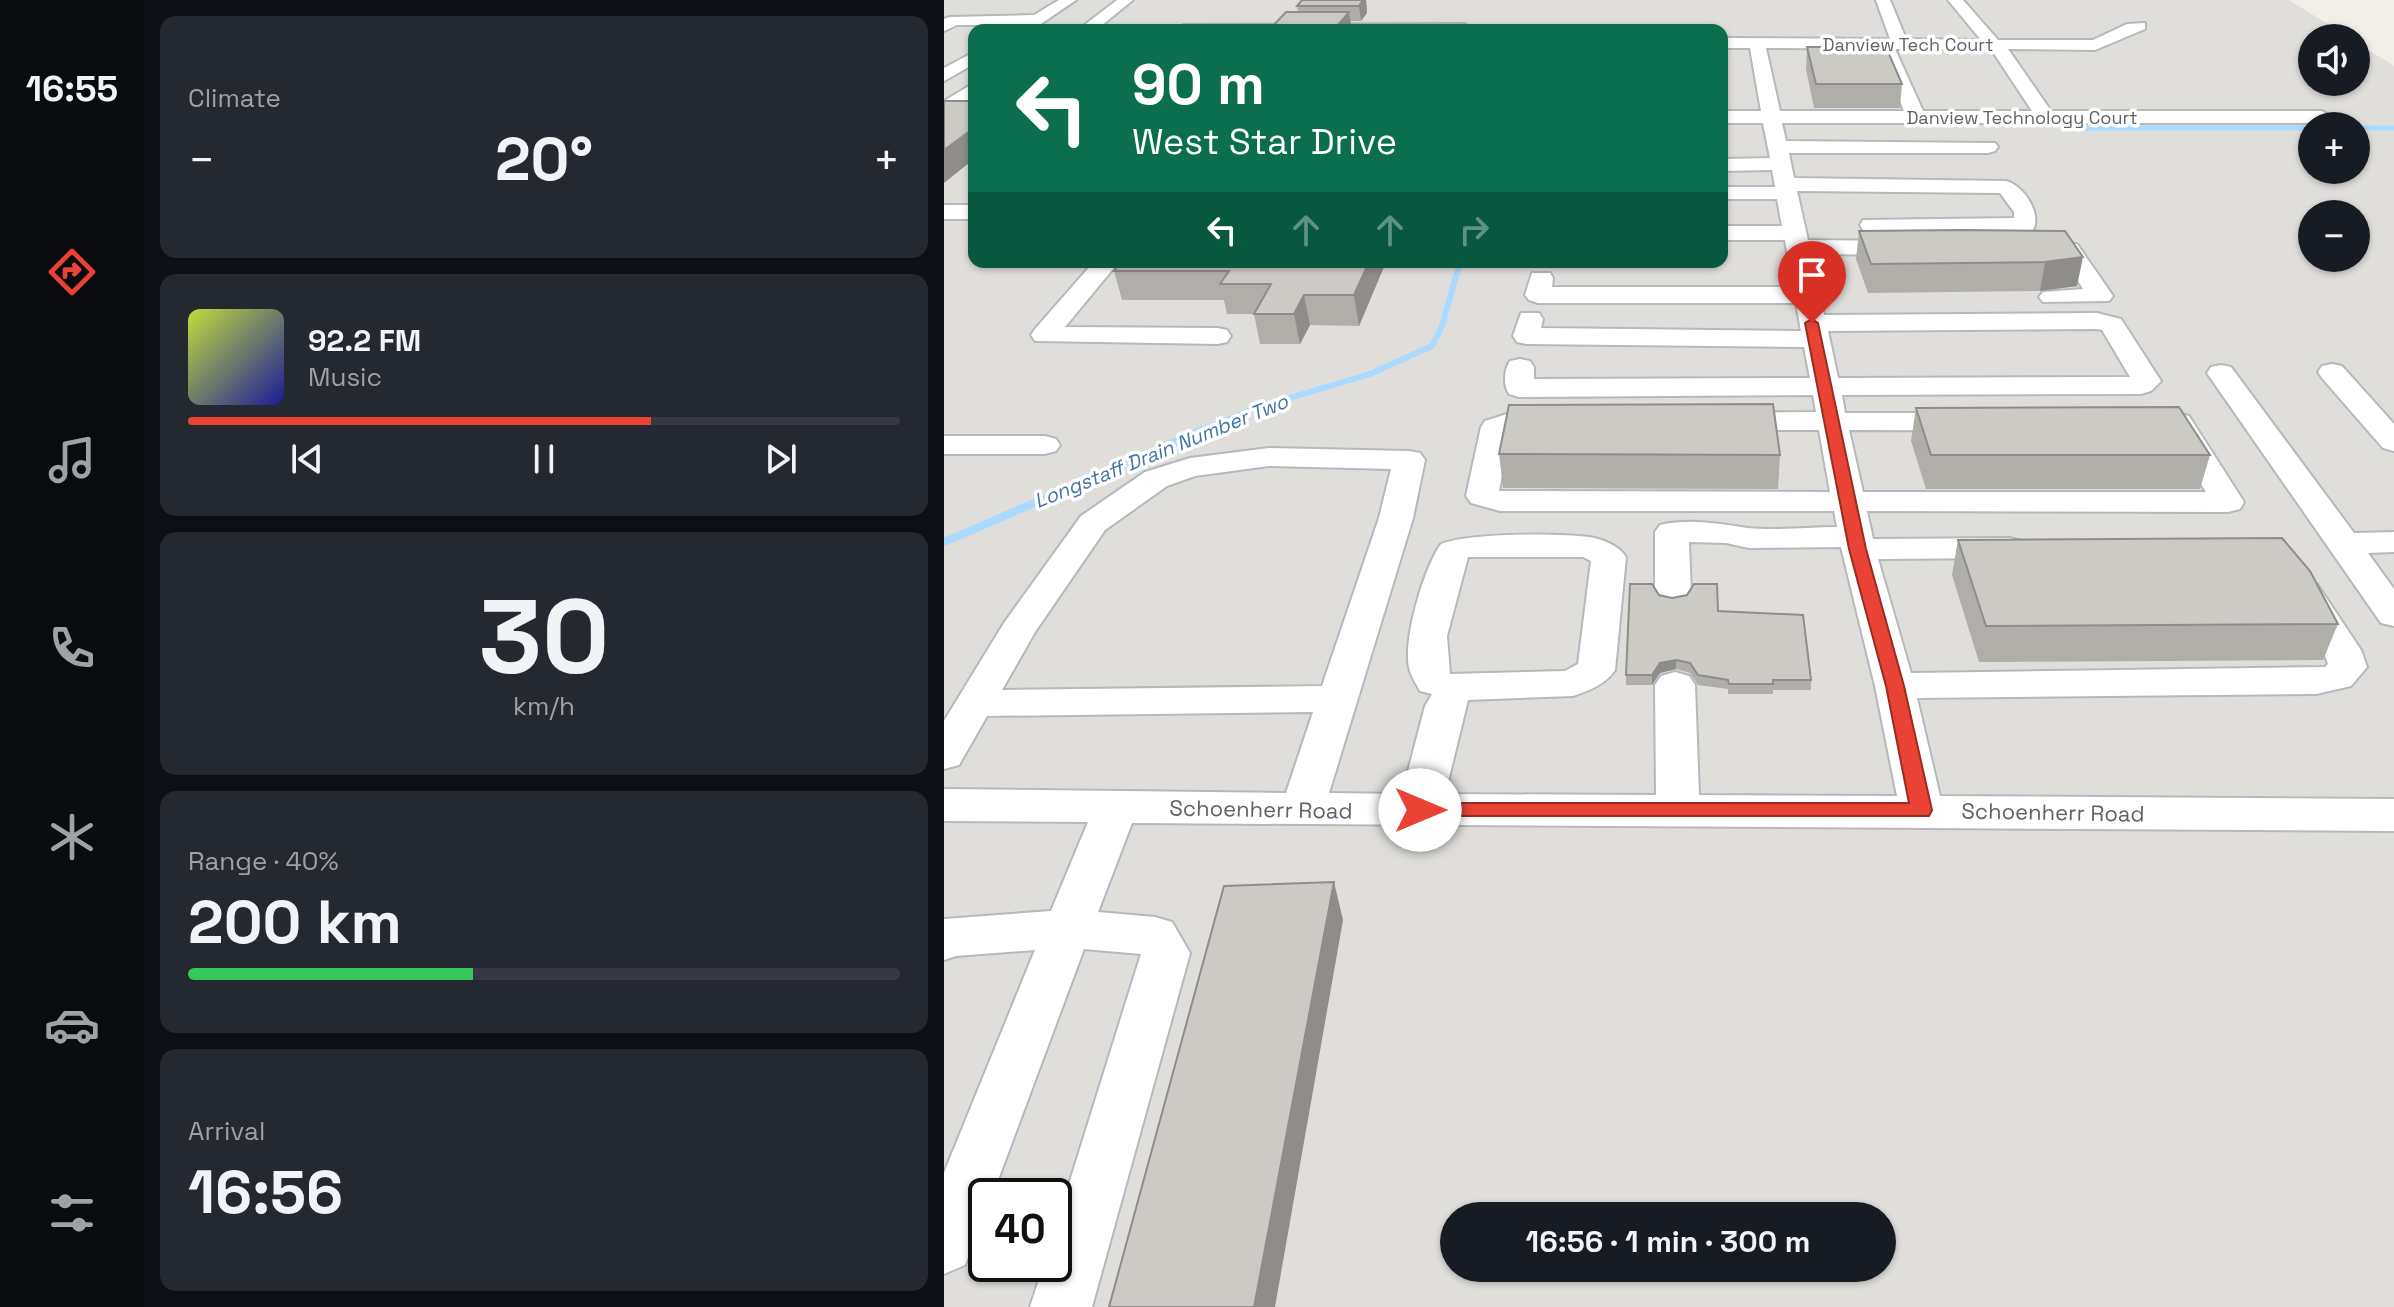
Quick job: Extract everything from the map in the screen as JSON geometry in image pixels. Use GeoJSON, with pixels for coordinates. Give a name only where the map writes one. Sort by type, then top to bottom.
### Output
{"type":"FeatureCollection","features":[{"type":"Feature","properties":{"kind":"street"},"geometry":{"type":"LineString","coordinates":[[1031,24],[1069,0]]}},
{"type":"Feature","properties":{"kind":"street"},"geometry":{"type":"LineString","coordinates":[[1094,24],[1126,0]]}},
{"type":"Feature","properties":{"kind":"street"},"geometry":{"type":"LineString","coordinates":[[1883,0],[1892,49],[1916,118]]}},
{"type":"Feature","properties":{"kind":"street"},"geometry":{"type":"LineString","coordinates":[[1955,0],[1994,44],[2045,117]]}},
{"type":"Feature","properties":{"kind":"street"},"geometry":{"type":"LineString","coordinates":[[944,26],[954,20],[1037,20]]}},
{"type":"Feature","properties":{"kind":"street","name":"Danview Tech Court"},"geometry":{"type":"LineString","coordinates":[[1758,51],[1994,44],[2095,45],[2117,37],[2124,29],[2139,26]]}},
{"type":"Feature","properties":{"kind":"street"},"geometry":{"type":"LineString","coordinates":[[948,42],[968,37]]}},
{"type":"Feature","properties":{"kind":"street"},"geometry":{"type":"LineString","coordinates":[[948,42],[968,47]]}},
{"type":"Feature","properties":{"kind":"street"},"geometry":{"type":"LineString","coordinates":[[1728,44],[1758,51],[1794,235],[1815,311],[1824,386],[1856,543],[1895,686],[1921,810]]}},
{"type":"Feature","properties":{"kind":"street"},"geometry":{"type":"LineString","coordinates":[[944,76],[968,61]]}},
{"type":"Feature","properties":{"kind":"street"},"geometry":{"type":"LineString","coordinates":[[944,112],[968,93]]}},
{"type":"Feature","properties":{"kind":"street"},"geometry":{"type":"LineString","coordinates":[[944,112],[968,114]]}},
{"type":"Feature","properties":{"kind":"street","name":"Danview Technology Court"},"geometry":{"type":"LineString","coordinates":[[1728,121],[1778,156],[1916,118],[2298,117]]}},
{"type":"Feature","properties":{"kind":"street"},"geometry":{"type":"LineString","coordinates":[[1728,133],[1778,156],[2006,187],[2025,212],[2025,225],[1794,235]]}},
{"type":"Feature","properties":{"kind":"street"},"geometry":{"type":"LineString","coordinates":[[1728,164],[1778,156],[1988,147]]}},
{"type":"Feature","properties":{"kind":"street"},"geometry":{"type":"LineString","coordinates":[[1728,189],[1778,156]]}},
{"type":"Feature","properties":{"kind":"street"},"geometry":{"type":"LineString","coordinates":[[944,212],[968,212]]}},
{"type":"Feature","properties":{"kind":"street"},"geometry":{"type":"LineString","coordinates":[[1728,233],[2069,249],[2100,296],[2023,297]]}},
{"type":"Feature","properties":{"kind":"street"},"geometry":{"type":"LineString","coordinates":[[1102,268],[1044,335],[1218,336]]}},
{"type":"Feature","properties":{"kind":"street"},"geometry":{"type":"LineString","coordinates":[[1520,367],[1519,388],[2141,385],[2147,381],[2112,325],[2097,321],[1815,311],[1538,295],[1541,278]]}},
{"type":"Feature","properties":{"kind":"street"},"geometry":{"type":"LineString","coordinates":[[1530,319],[1526,336],[1815,311]]}},
{"type":"Feature","properties":{"kind":"street"},"geometry":{"type":"LineString","coordinates":[[2332,372],[2394,442]]}},
{"type":"Feature","properties":{"kind":"street"},"geometry":{"type":"LineString","coordinates":[[2221,373],[2394,615]]}},
{"type":"Feature","properties":{"kind":"street"},"geometry":{"type":"LineString","coordinates":[[2178,422],[2228,502],[1848,503],[1500,501],[1482,496],[1496,427],[1507,423],[2178,422]]}},
{"type":"Feature","properties":{"kind":"street"},"geometry":{"type":"LineString","coordinates":[[944,445],[1045,445]]}},
{"type":"Feature","properties":{"kind":"street"},"geometry":{"type":"LineString","coordinates":[[944,755],[1017,631],[1093,523],[1156,479],[1190,467],[1269,457],[1409,460],[1396,518],[1302,810]]}},
{"type":"Feature","properties":{"kind":"street"},"geometry":{"type":"LineString","coordinates":[[1673,593],[1672,532],[1856,543],[2043,548]]}},
{"type":"Feature","properties":{"kind":"street"},"geometry":{"type":"LineString","coordinates":[[2344,543],[2394,542]]}},
{"type":"Feature","properties":{"kind":"street"},"geometry":{"type":"LineString","coordinates":[[1464,547],[1589,547],[1609,557],[1596,670],[1573,683],[1456,688],[1434,682],[1428,673],[1425,654],[1453,551],[1464,547]]}},
{"type":"Feature","properties":{"kind":"street"},"geometry":{"type":"LineString","coordinates":[[1895,686],[2316,681],[2337,677],[2348,667],[2342,650],[2285,563]]}},
{"type":"Feature","properties":{"kind":"street"},"geometry":{"type":"LineString","coordinates":[[1675,685],[1678,810]]}},
{"type":"Feature","properties":{"kind":"street"},"geometry":{"type":"LineString","coordinates":[[1420,810],[1445,706],[1456,688]]}},
{"type":"Feature","properties":{"kind":"street"},"geometry":{"type":"LineString","coordinates":[[974,703],[1340,699]]}},
{"type":"Feature","properties":{"kind":"street","name":"Schoenherr Road"},"geometry":{"type":"LineString","coordinates":[[944,805],[1302,810],[1921,810],[2394,815]]}},
{"type":"Feature","properties":{"kind":"street"},"geometry":{"type":"LineString","coordinates":[[944,1245],[1116,807]]}},
{"type":"Feature","properties":{"kind":"street"},"geometry":{"type":"LineString","coordinates":[[944,941],[945,938],[1068,929],[1155,936],[1166,953],[1061,1307]]}},
{"type":"Feature","properties":{"kind":"shaded area"},"geometry":{"type":"Polygon","coordinates":[[[944,0],[2289,0],[2328,24],[2298,24],[2298,96],[2370,96],[2370,51],[2394,66],[2394,1307],[944,1307],[944,0]]]}},
{"type":"Feature","properties":{"kind":"building"},"geometry":{"type":"Polygon","coordinates":[[[1302,0],[1363,0],[1359,6],[1297,6],[1302,0]]]}},
{"type":"Feature","properties":{"kind":"building"},"geometry":{"type":"Polygon","coordinates":[[[1286,12],[1349,12],[1339,24],[1275,24],[1286,12]]]}},
{"type":"Feature","properties":{"kind":"building"},"geometry":{"type":"Polygon","coordinates":[[[1807,47],[1886,47],[1902,84],[1816,84],[1807,47]]]}},
{"type":"Feature","properties":{"kind":"building"},"geometry":{"type":"Polygon","coordinates":[[[944,101],[968,101],[968,132],[944,150],[944,101]]]}},
{"type":"Feature","properties":{"kind":"building"},"geometry":{"type":"Polygon","coordinates":[[[1859,231],[2065,231],[2083,257],[2045,262],[1871,264],[1859,231]]]}},
{"type":"Feature","properties":{"kind":"building"},"geometry":{"type":"Polygon","coordinates":[[[1116,268],[1366,268],[1354,295],[1304,295],[1294,314],[1254,314],[1271,284],[1220,284],[1229,271],[1114,271],[1116,268]]]}},
{"type":"Feature","properties":{"kind":"building"},"geometry":{"type":"Polygon","coordinates":[[[1773,404],[1780,455],[1499,454],[1509,405],[1773,404]]]}},
{"type":"Feature","properties":{"kind":"building"},"geometry":{"type":"Polygon","coordinates":[[[2179,407],[2210,455],[1931,455],[1916,408],[2179,407]]]}},
{"type":"Feature","properties":{"kind":"building"},"geometry":{"type":"Polygon","coordinates":[[[2282,538],[2310,571],[2338,624],[1986,626],[1958,540],[2282,538]]]}},
{"type":"Feature","properties":{"kind":"building"},"geometry":{"type":"Polygon","coordinates":[[[1630,584],[1652,584],[1659,595],[1672,598],[1687,595],[1694,584],[1717,584],[1718,611],[1803,615],[1811,680],[1729,684],[1728,680],[1698,675],[1690,663],[1676,660],[1660,663],[1652,675],[1626,675],[1630,584]]]}},
{"type":"Feature","properties":{"kind":"building"},"geometry":{"type":"Polygon","coordinates":[[[1334,882],[1254,1307],[1109,1307],[1224,886],[1334,882]]]}},
{"type":"Feature","properties":{"kind":"waterway","name":"Longstaff Drain Number Two"},"geometry":{"type":"LineString","coordinates":[[2074,128],[2298,128]]}},
{"type":"Feature","properties":{"kind":"waterway","name":"Longstaff Drain Number Two"},"geometry":{"type":"LineString","coordinates":[[2370,128],[2394,128]]}},
{"type":"Feature","properties":{"kind":"waterway","name":"Longstaff Drain Number Two"},"geometry":{"type":"LineString","coordinates":[[1203,430],[1256,408],[1370,374],[1432,346],[1442,326],[1458,268]]}},
{"type":"Feature","properties":{"kind":"waterway","name":"Longstaff Drain Number Two"},"geometry":{"type":"LineString","coordinates":[[944,542],[1208,428]]}},
{"type":"Feature","properties":{"kind":"route"},"geometry":{"type":"LineString","coordinates":[[1420,810],[1921,810],[1895,686],[1858,549],[1812,323]]}}]}
